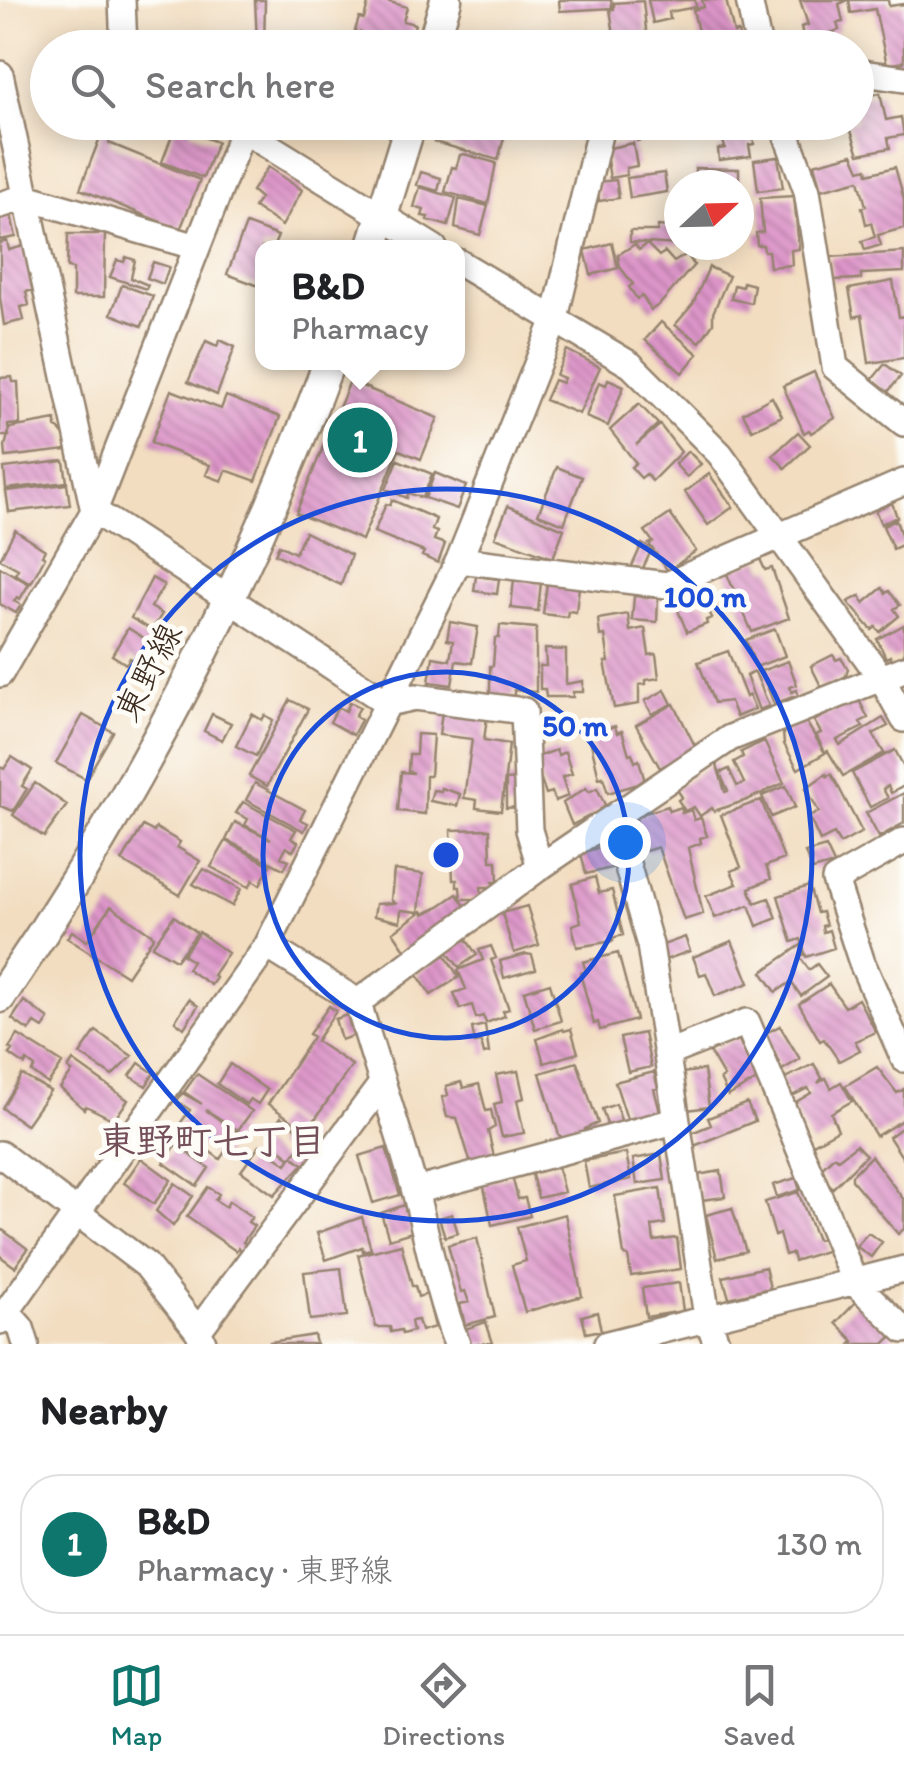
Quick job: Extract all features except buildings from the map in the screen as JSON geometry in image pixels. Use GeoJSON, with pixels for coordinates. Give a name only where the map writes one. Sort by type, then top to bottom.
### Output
{"type":"FeatureCollection","features":[{"type":"Feature","properties":{"kind":"street"},"geometry":{"type":"LineString","coordinates":[[122,0],[123,30]]}},
{"type":"Feature","properties":{"kind":"street"},"geometry":{"type":"LineString","coordinates":[[437,30],[446,0]]}},
{"type":"Feature","properties":{"kind":"street"},"geometry":{"type":"LineString","coordinates":[[748,0],[755,30]]}},
{"type":"Feature","properties":{"kind":"street"},"geometry":{"type":"LineString","coordinates":[[0,74],[94,511],[388,702],[416,696],[524,711],[530,830],[540,867]]}},
{"type":"Feature","properties":{"kind":"street"},"geometry":{"type":"LineString","coordinates":[[874,75],[904,79]]}},
{"type":"Feature","properties":{"kind":"street"},"geometry":{"type":"LineString","coordinates":[[0,674],[94,511],[197,248],[232,140]]}},
{"type":"Feature","properties":{"kind":"street"},"geometry":{"type":"LineString","coordinates":[[260,140],[422,240]]}},
{"type":"Feature","properties":{"kind":"street"},"geometry":{"type":"LineString","coordinates":[[375,240],[406,140]]}},
{"type":"Feature","properties":{"kind":"street"},"geometry":{"type":"LineString","coordinates":[[26,1344],[21,1328],[4,1316],[266,946],[459,560],[554,322],[598,140]]}},
{"type":"Feature","properties":{"kind":"street"},"geometry":{"type":"LineString","coordinates":[[788,140],[806,191],[835,367],[904,423]]}},
{"type":"Feature","properties":{"kind":"street"},"geometry":{"type":"LineString","coordinates":[[0,205],[26,197],[197,248]]}},
{"type":"Feature","properties":{"kind":"street"},"geometry":{"type":"LineString","coordinates":[[465,266],[631,365],[720,454],[777,536],[893,674],[904,719]]}},
{"type":"Feature","properties":{"kind":"street","name":"東野線"},"geometry":{"type":"LineString","coordinates":[[0,997],[51,923],[126,797],[227,599],[300,440],[326,370]]}},
{"type":"Feature","properties":{"kind":"street"},"geometry":{"type":"LineString","coordinates":[[459,560],[667,586],[904,482]]}},
{"type":"Feature","properties":{"kind":"street"},"geometry":{"type":"LineString","coordinates":[[358,1002],[540,867],[730,738],[893,674]]}},
{"type":"Feature","properties":{"kind":"street"},"geometry":{"type":"LineString","coordinates":[[614,818],[650,946],[707,1317],[718,1344]]}},
{"type":"Feature","properties":{"kind":"street"},"geometry":{"type":"LineString","coordinates":[[904,841],[834,880],[862,963],[904,1059]]}},
{"type":"Feature","properties":{"kind":"street"},"geometry":{"type":"LineString","coordinates":[[266,946],[358,1002],[415,1191],[444,1311],[457,1344]]}},
{"type":"Feature","properties":{"kind":"street"},"geometry":{"type":"LineString","coordinates":[[668,1053],[747,1022],[855,1283],[904,1330]]}},
{"type":"Feature","properties":{"kind":"street"},"geometry":{"type":"LineString","coordinates":[[0,1154],[146,1265],[201,1337],[381,1085]]}},
{"type":"Feature","properties":{"kind":"street"},"geometry":{"type":"LineString","coordinates":[[415,1191],[675,1121]]}},
{"type":"Feature","properties":{"kind":"street"},"geometry":{"type":"LineString","coordinates":[[607,1344],[904,1269]]}},
{"type":"Feature","properties":{"kind":"place","name":"B&D"},"geometry":{"type":"Point","coordinates":[360,440]}},
{"type":"Feature","properties":{"kind":"district","name":"東野町七丁目"},"geometry":{"type":"Point","coordinates":[212,1141]}}]}
